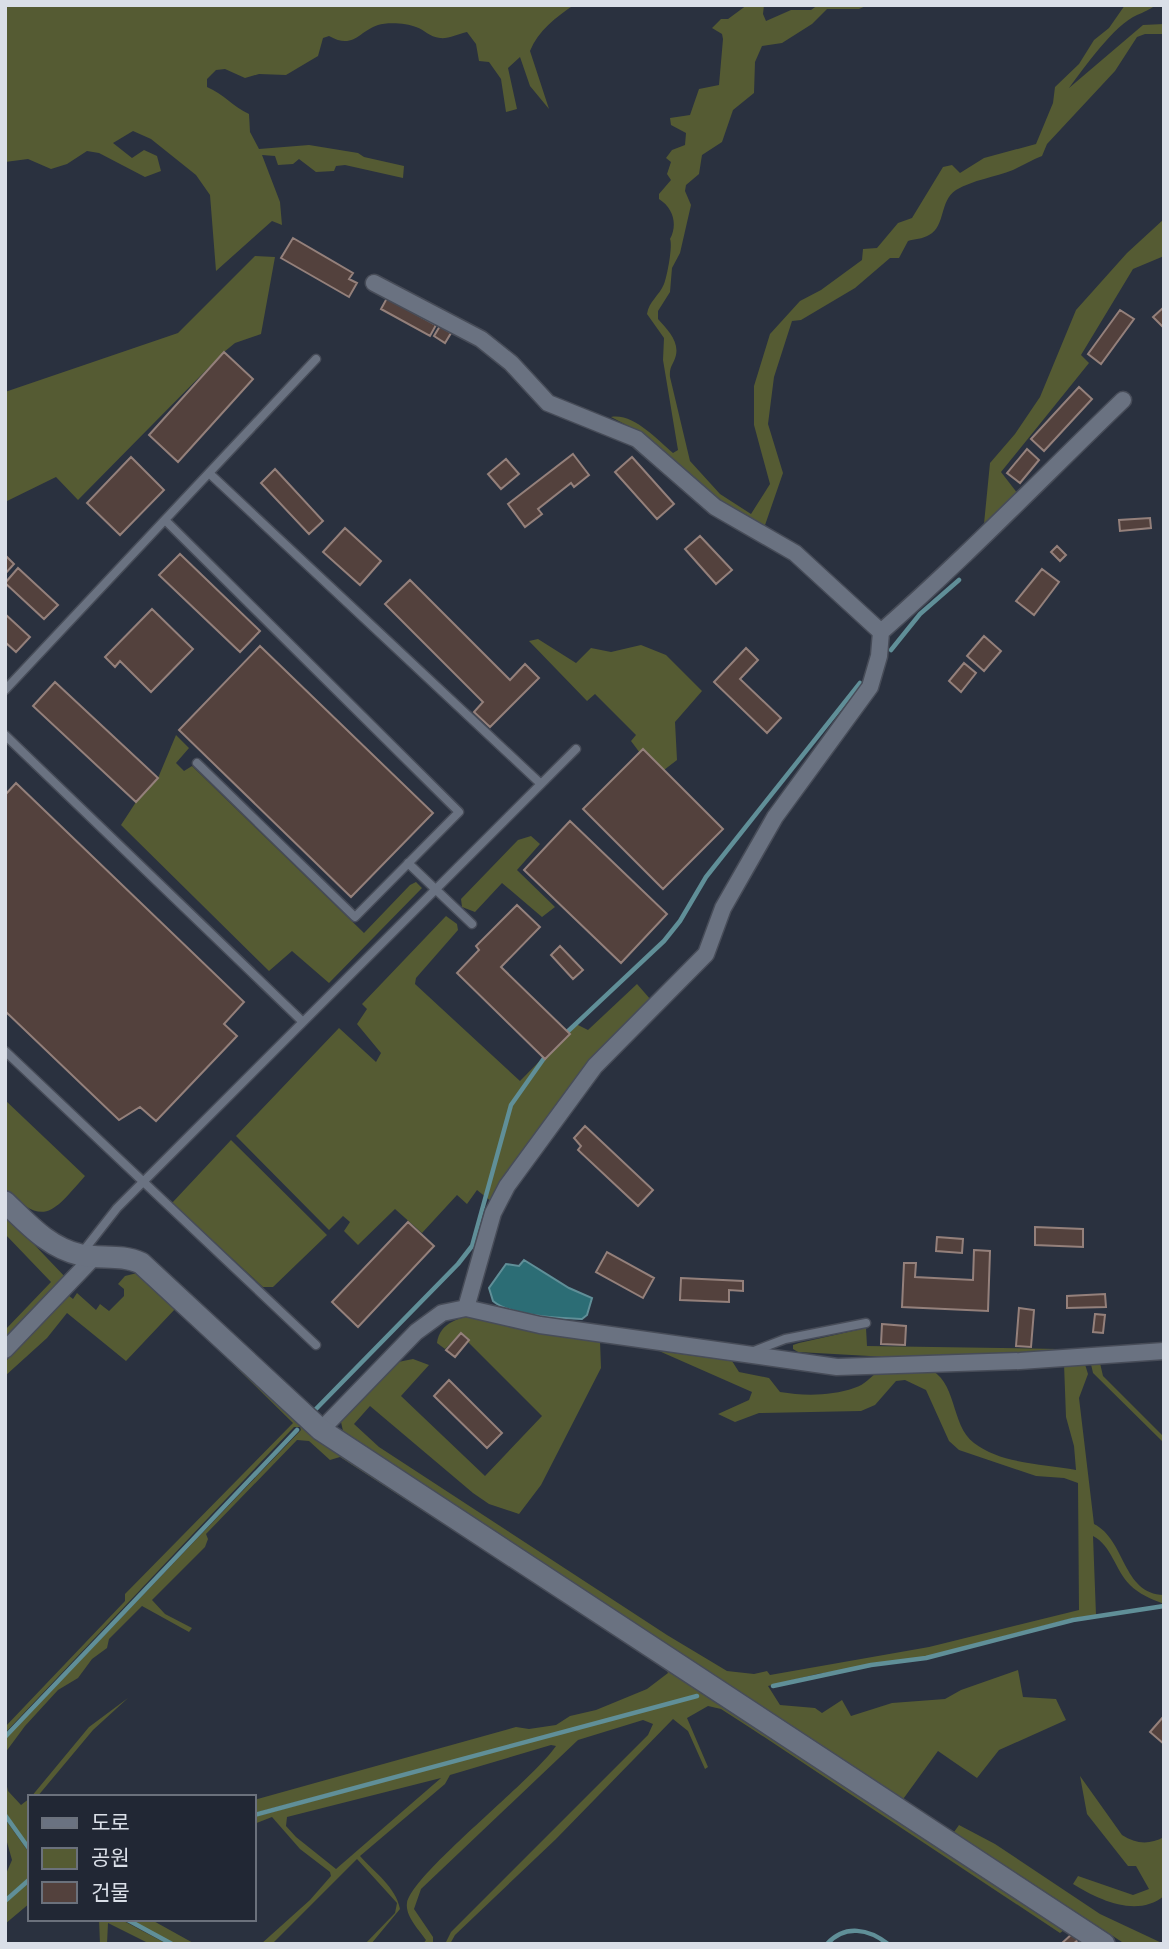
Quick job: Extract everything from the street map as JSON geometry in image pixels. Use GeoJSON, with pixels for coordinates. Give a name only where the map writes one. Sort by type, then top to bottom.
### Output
{"type":"FeatureCollection","features":[{"type":"Feature","properties":{"kind":"street"},"geometry":{"type":"LineString","coordinates":[[374,283],[481,339],[511,363],[548,403],[637,439],[715,507],[795,553],[881,632]]}},
{"type":"Feature","properties":{"kind":"street"},"geometry":{"type":"LineString","coordinates":[[466,1308],[493,1213],[507,1186],[594,1066],[706,954],[723,908],[775,817],[870,687],[879,656],[881,632],[998,525],[1029,491],[1123,400]]}},
{"type":"Feature","properties":{"kind":"street"},"geometry":{"type":"LineString","coordinates":[[5,1202],[47,1240],[88,1255],[131,1258],[141,1263],[321,1430],[1104,1944]]}},
{"type":"Feature","properties":{"kind":"street"},"geometry":{"type":"LineString","coordinates":[[5,1350],[88,1255]]}},
{"type":"Feature","properties":{"kind":"street"},"geometry":{"type":"LineString","coordinates":[[321,1430],[416,1332],[442,1313],[466,1308],[540,1325],[741,1356],[837,1367],[1020,1361],[1164,1351]]}},
{"type":"Feature","properties":{"kind":"lane"},"geometry":{"type":"LineString","coordinates":[[5,690],[316,359]]}},
{"type":"Feature","properties":{"kind":"lane"},"geometry":{"type":"LineString","coordinates":[[209,473],[541,784]]}},
{"type":"Feature","properties":{"kind":"lane"},"geometry":{"type":"LineString","coordinates":[[165,520],[459,812],[355,917],[197,764]]}},
{"type":"Feature","properties":{"kind":"lane"},"geometry":{"type":"LineString","coordinates":[[5,735],[303,1022]]}},
{"type":"Feature","properties":{"kind":"lane"},"geometry":{"type":"LineString","coordinates":[[88,1255],[117,1208],[576,749]]}},
{"type":"Feature","properties":{"kind":"lane"},"geometry":{"type":"LineString","coordinates":[[408,863],[472,924]]}},
{"type":"Feature","properties":{"kind":"lane"},"geometry":{"type":"LineString","coordinates":[[5,1051],[316,1346]]}},
{"type":"Feature","properties":{"kind":"lane"},"geometry":{"type":"LineString","coordinates":[[741,1356],[785,1339],[866,1323]]}},
{"type":"Feature","properties":{"kind":"green space"},"geometry":{"type":"Polygon","coordinates":[[[5,5],[574,5],[548,25],[530,51],[549,109],[530,86],[520,57],[508,68],[517,109],[506,112],[501,79],[489,62],[479,61],[476,44],[467,32],[440,38],[402,24],[378,25],[345,41],[329,36],[323,38],[318,56],[286,75],[259,74],[245,78],[225,69],[216,70],[207,79],[207,87],[249,114],[250,132],[259,149],[309,145],[358,153],[364,157],[404,166],[403,178],[345,165],[336,166],[334,171],[316,172],[299,159],[293,164],[278,165],[275,156],[262,155],[280,202],[282,225],[272,221],[216,271],[210,195],[196,175],[151,139],[133,131],[113,143],[132,158],[144,150],[157,156],[161,171],[145,177],[99,153],[87,151],[67,164],[51,169],[28,159],[5,162],[5,5]]]}},
{"type":"Feature","properties":{"kind":"green space"},"geometry":{"type":"Polygon","coordinates":[[[747,5],[764,5],[763,14],[766,21],[791,10],[811,10],[818,5],[868,5],[859,9],[827,9],[812,24],[782,43],[762,46],[755,62],[754,93],[733,110],[722,142],[702,155],[699,174],[686,185],[685,191],[691,205],[680,253],[672,268],[670,292],[658,311],[658,319],[672,335],[676,345],[670,377],[690,461],[720,494],[751,514],[770,484],[754,425],[754,386],[770,334],[800,301],[821,290],[862,260],[863,249],[877,248],[898,223],[912,218],[943,167],[952,165],[960,173],[984,158],[1036,144],[1053,103],[1055,87],[1079,64],[1094,40],[1109,28],[1125,5],[1156,5],[1119,28],[1069,88],[1143,25],[1164,24],[1164,34],[1137,37],[1115,71],[1047,144],[1042,156],[1013,170],[956,190],[947,200],[938,226],[929,235],[908,241],[899,258],[890,258],[855,288],[801,320],[792,321],[774,377],[768,424],[783,473],[764,528],[707,491],[640,432],[611,417],[637,423],[673,453],[678,450],[663,360],[664,338],[647,314],[665,280],[674,228],[671,212],[659,199],[659,194],[671,180],[667,174],[671,162],[666,158],[672,150],[685,145],[686,133],[671,125],[670,118],[690,115],[699,89],[719,85],[723,39],[722,34],[712,28],[721,19],[728,19],[747,5]]]}},
{"type":"Feature","properties":{"kind":"green space"},"geometry":{"type":"Polygon","coordinates":[[[1164,219],[1164,256],[1133,269],[1081,355],[1089,363],[1001,472],[1018,494],[983,534],[990,463],[1015,434],[1040,397],[1076,310],[1127,253],[1164,219]]]}},
{"type":"Feature","properties":{"kind":"green space"},"geometry":{"type":"Polygon","coordinates":[[[255,256],[275,257],[261,334],[235,343],[224,352],[78,500],[56,477],[5,502],[5,392],[178,333],[255,256]]]}},
{"type":"Feature","properties":{"kind":"green space"},"geometry":{"type":"Polygon","coordinates":[[[538,639],[576,663],[591,648],[611,652],[641,645],[666,655],[702,691],[675,722],[677,760],[664,770],[644,750],[640,753],[631,741],[636,735],[595,694],[587,701],[529,641],[538,639]]]}},
{"type":"Feature","properties":{"kind":"green space"},"geometry":{"type":"Polygon","coordinates":[[[176,735],[189,748],[176,763],[184,771],[192,766],[364,933],[410,885],[416,882],[422,888],[329,983],[292,951],[269,971],[121,825],[136,802],[158,778],[176,735]]]}},
{"type":"Feature","properties":{"kind":"green space"},"geometry":{"type":"Polygon","coordinates":[[[531,836],[540,844],[517,870],[555,907],[542,917],[502,883],[475,912],[462,907],[461,899],[518,840],[531,836]]]}},
{"type":"Feature","properties":{"kind":"green space"},"geometry":{"type":"Polygon","coordinates":[[[446,916],[457,924],[458,930],[416,978],[415,984],[520,1081],[576,1024],[588,1030],[637,984],[651,1000],[492,1202],[477,1190],[467,1204],[457,1195],[422,1233],[395,1209],[358,1245],[344,1231],[350,1222],[343,1216],[329,1230],[236,1136],[339,1028],[376,1062],[381,1053],[357,1024],[367,1009],[362,1004],[446,916]]]}},
{"type":"Feature","properties":{"kind":"green space"},"geometry":{"type":"Polygon","coordinates":[[[5,1100],[85,1176],[64,1199],[48,1211],[39,1212],[29,1208],[5,1188],[5,1100]]]}},
{"type":"Feature","properties":{"kind":"green space"},"geometry":{"type":"Polygon","coordinates":[[[231,1140],[327,1235],[273,1287],[263,1287],[172,1203],[231,1140]]]}},
{"type":"Feature","properties":{"kind":"green space"},"geometry":{"type":"Polygon","coordinates":[[[5,1214],[68,1280],[5,1345],[5,1330],[51,1282],[5,1234],[5,1214]]]}},
{"type":"Feature","properties":{"kind":"green space"},"geometry":{"type":"Polygon","coordinates":[[[137,1273],[305,1421],[1067,1928],[1060,1933],[721,1709],[708,1706],[687,1718],[708,1767],[705,1769],[688,1731],[673,1719],[556,1839],[455,1935],[450,1944],[445,1944],[451,1932],[648,1735],[653,1724],[643,1720],[578,1740],[421,1889],[414,1909],[433,1937],[433,1944],[423,1944],[426,1940],[408,1913],[407,1903],[414,1889],[556,1746],[551,1745],[450,1775],[445,1784],[360,1856],[389,1887],[398,1901],[400,1909],[371,1944],[365,1944],[395,1913],[397,1903],[357,1859],[272,1944],[261,1944],[310,1900],[331,1876],[330,1872],[300,1849],[272,1817],[256,1823],[256,1816],[698,1696],[256,1812],[256,1799],[516,1727],[529,1729],[556,1725],[570,1716],[596,1710],[647,1689],[668,1673],[665,1668],[340,1457],[330,1460],[309,1441],[297,1440],[206,1534],[208,1539],[205,1547],[152,1600],[165,1614],[192,1628],[189,1632],[142,1606],[109,1639],[107,1648],[92,1659],[78,1678],[58,1690],[5,1753],[5,1739],[301,1430],[300,1427],[294,1427],[5,1733],[5,1727],[125,1601],[125,1594],[293,1423],[176,1308],[126,1361],[67,1313],[47,1338],[5,1376],[5,1362],[68,1295],[73,1299],[77,1293],[96,1310],[100,1304],[109,1311],[124,1296],[124,1289],[118,1284],[125,1276],[137,1273]],[[441,1778],[287,1817],[286,1826],[336,1869],[441,1778]]]}},
{"type":"Feature","properties":{"kind":"green space"},"geometry":{"type":"Polygon","coordinates":[[[478,1315],[600,1341],[601,1368],[541,1485],[519,1514],[489,1504],[473,1493],[370,1406],[354,1424],[379,1447],[667,1635],[727,1671],[754,1674],[767,1671],[770,1675],[929,1647],[1079,1610],[1078,1483],[1064,1478],[1036,1476],[959,1450],[949,1441],[926,1390],[905,1380],[896,1381],[875,1405],[861,1411],[759,1413],[735,1422],[718,1414],[749,1400],[752,1392],[659,1351],[732,1361],[739,1372],[769,1378],[780,1392],[798,1394],[845,1391],[858,1387],[884,1369],[911,1366],[927,1368],[944,1382],[961,1425],[974,1443],[1010,1459],[1076,1470],[1074,1446],[1066,1417],[1064,1364],[1084,1361],[1088,1374],[1079,1398],[1094,1524],[1113,1542],[1140,1586],[1150,1592],[1164,1595],[1164,1604],[1141,1594],[1130,1585],[1105,1546],[1093,1536],[1096,1615],[1073,1618],[925,1657],[817,1674],[768,1686],[780,1705],[815,1708],[822,1713],[842,1700],[851,1716],[892,1703],[945,1699],[961,1690],[1018,1670],[1023,1697],[1056,1699],[1066,1720],[999,1750],[977,1778],[938,1751],[901,1802],[772,1713],[343,1431],[341,1422],[398,1362],[413,1359],[429,1365],[401,1396],[485,1476],[542,1416],[460,1334],[445,1349],[437,1343],[447,1325],[464,1317],[478,1315]]]}},
{"type":"Feature","properties":{"kind":"green space"},"geometry":{"type":"Polygon","coordinates":[[[866,1328],[867,1346],[1059,1349],[994,1357],[929,1358],[798,1352],[793,1349],[793,1345],[799,1343],[866,1328]]]}},
{"type":"Feature","properties":{"kind":"green space"},"geometry":{"type":"Polygon","coordinates":[[[1090,1360],[1100,1363],[1103,1376],[1164,1437],[1164,1443],[1093,1373],[1090,1360]]]}},
{"type":"Feature","properties":{"kind":"green space"},"geometry":{"type":"Polygon","coordinates":[[[128,1698],[93,1730],[39,1795],[33,1795],[89,1727],[128,1698]]]}},
{"type":"Feature","properties":{"kind":"green space"},"geometry":{"type":"Polygon","coordinates":[[[1080,1776],[1122,1835],[1143,1842],[1164,1837],[1164,1896],[1142,1906],[1130,1906],[1106,1901],[1073,1884],[1078,1876],[1133,1895],[1149,1889],[1136,1866],[1128,1866],[1087,1814],[1080,1776]]]}},
{"type":"Feature","properties":{"kind":"green space"},"geometry":{"type":"Polygon","coordinates":[[[5,1778],[8,1791],[21,1805],[28,1800],[28,1845],[5,1812],[5,1778]]]}},
{"type":"Feature","properties":{"kind":"green space"},"geometry":{"type":"Polygon","coordinates":[[[5,1819],[28,1851],[28,1879],[5,1898],[5,1876],[12,1860],[5,1835],[5,1819]]]}},
{"type":"Feature","properties":{"kind":"green space"},"geometry":{"type":"Polygon","coordinates":[[[959,1825],[995,1844],[1100,1914],[1164,1944],[1125,1944],[954,1832],[959,1825]]]}},
{"type":"Feature","properties":{"kind":"green space"},"geometry":{"type":"Polygon","coordinates":[[[28,1883],[28,1905],[5,1924],[5,1902],[28,1883]]]}},
{"type":"Feature","properties":{"kind":"green space"},"geometry":{"type":"Polygon","coordinates":[[[99,1921],[124,1921],[167,1944],[150,1944],[108,1923],[107,1944],[100,1944],[99,1921]]]}},
{"type":"Feature","properties":{"kind":"green space"},"geometry":{"type":"Polygon","coordinates":[[[133,1921],[154,1921],[195,1944],[174,1944],[133,1921]]]}},
{"type":"Feature","properties":{"kind":"shaded area"},"geometry":{"type":"Polygon","coordinates":[[[524,1260],[569,1288],[592,1298],[587,1315],[582,1319],[535,1315],[511,1310],[493,1301],[489,1288],[506,1264],[519,1266],[524,1260]]]}},
{"type":"Feature","properties":{"kind":"building"},"geometry":{"type":"Polygon","coordinates":[[[293,238],[353,273],[349,279],[357,283],[349,297],[281,258],[293,238]]]}},
{"type":"Feature","properties":{"kind":"building"},"geometry":{"type":"Polygon","coordinates":[[[387,298],[436,325],[430,336],[381,309],[387,298]]]}},
{"type":"Feature","properties":{"kind":"building"},"geometry":{"type":"Polygon","coordinates":[[[1164,307],[1164,328],[1153,317],[1164,307]]]}},
{"type":"Feature","properties":{"kind":"building"},"geometry":{"type":"Polygon","coordinates":[[[1120,310],[1134,319],[1101,364],[1088,354],[1120,310]]]}},
{"type":"Feature","properties":{"kind":"building"},"geometry":{"type":"Polygon","coordinates":[[[440,326],[451,333],[445,343],[434,336],[440,326]]]}},
{"type":"Feature","properties":{"kind":"building"},"geometry":{"type":"Polygon","coordinates":[[[224,352],[253,379],[178,462],[149,435],[224,352]]]}},
{"type":"Feature","properties":{"kind":"building"},"geometry":{"type":"Polygon","coordinates":[[[1079,387],[1092,399],[1044,451],[1031,439],[1079,387]]]}},
{"type":"Feature","properties":{"kind":"building"},"geometry":{"type":"Polygon","coordinates":[[[1027,449],[1039,460],[1020,483],[1007,473],[1027,449]]]}},
{"type":"Feature","properties":{"kind":"building"},"geometry":{"type":"Polygon","coordinates":[[[573,454],[589,475],[574,487],[571,483],[538,509],[542,514],[525,527],[508,504],[573,454]]]}},
{"type":"Feature","properties":{"kind":"building"},"geometry":{"type":"Polygon","coordinates":[[[131,457],[164,490],[120,535],[87,503],[131,457]]]}},
{"type":"Feature","properties":{"kind":"building"},"geometry":{"type":"Polygon","coordinates":[[[632,457],[674,504],[657,519],[615,472],[632,457]]]}},
{"type":"Feature","properties":{"kind":"building"},"geometry":{"type":"Polygon","coordinates":[[[506,459],[519,474],[501,489],[488,474],[506,459]]]}},
{"type":"Feature","properties":{"kind":"building"},"geometry":{"type":"Polygon","coordinates":[[[275,469],[323,521],[309,534],[261,483],[275,469]]]}},
{"type":"Feature","properties":{"kind":"building"},"geometry":{"type":"Polygon","coordinates":[[[1150,518],[1151,528],[1120,531],[1119,520],[1150,518]]]}},
{"type":"Feature","properties":{"kind":"building"},"geometry":{"type":"Polygon","coordinates":[[[345,528],[381,561],[360,585],[323,552],[345,528]]]}},
{"type":"Feature","properties":{"kind":"building"},"geometry":{"type":"Polygon","coordinates":[[[700,536],[732,570],[716,584],[685,549],[700,536]]]}},
{"type":"Feature","properties":{"kind":"building"},"geometry":{"type":"Polygon","coordinates":[[[1057,546],[1066,555],[1060,561],[1051,552],[1057,546]]]}},
{"type":"Feature","properties":{"kind":"building"},"geometry":{"type":"Polygon","coordinates":[[[180,554],[260,631],[240,652],[159,575],[180,554]]]}},
{"type":"Feature","properties":{"kind":"building"},"geometry":{"type":"Polygon","coordinates":[[[5,555],[14,564],[5,574],[5,555]]]}},
{"type":"Feature","properties":{"kind":"building"},"geometry":{"type":"Polygon","coordinates":[[[18,568],[58,605],[44,619],[5,583],[18,568]]]}},
{"type":"Feature","properties":{"kind":"building"},"geometry":{"type":"Polygon","coordinates":[[[1042,569],[1059,582],[1034,615],[1016,601],[1042,569]]]}},
{"type":"Feature","properties":{"kind":"building"},"geometry":{"type":"Polygon","coordinates":[[[410,580],[510,680],[525,664],[539,678],[490,727],[474,712],[483,702],[385,604],[410,580]]]}},
{"type":"Feature","properties":{"kind":"building"},"geometry":{"type":"Polygon","coordinates":[[[152,609],[193,649],[151,692],[120,661],[115,667],[105,657],[152,609]]]}},
{"type":"Feature","properties":{"kind":"building"},"geometry":{"type":"Polygon","coordinates":[[[5,614],[30,637],[16,652],[5,642],[5,614]]]}},
{"type":"Feature","properties":{"kind":"building"},"geometry":{"type":"Polygon","coordinates":[[[984,636],[1001,651],[984,671],[967,656],[984,636]]]}},
{"type":"Feature","properties":{"kind":"building"},"geometry":{"type":"Polygon","coordinates":[[[260,646],[433,813],[351,897],[179,730],[260,646]]]}},
{"type":"Feature","properties":{"kind":"building"},"geometry":{"type":"Polygon","coordinates":[[[746,648],[758,660],[740,679],[781,718],[767,733],[714,682],[746,648]]]}},
{"type":"Feature","properties":{"kind":"building"},"geometry":{"type":"Polygon","coordinates":[[[964,663],[976,673],[961,692],[949,681],[964,663]]]}},
{"type":"Feature","properties":{"kind":"building"},"geometry":{"type":"Polygon","coordinates":[[[55,682],[158,778],[136,802],[33,706],[55,682]]]}},
{"type":"Feature","properties":{"kind":"building"},"geometry":{"type":"Polygon","coordinates":[[[643,749],[723,829],[663,889],[583,809],[643,749]]]}},
{"type":"Feature","properties":{"kind":"building"},"geometry":{"type":"Polygon","coordinates":[[[16,783],[244,1002],[224,1024],[237,1036],[156,1121],[140,1107],[119,1120],[5,1011],[5,795],[16,783]]]}},
{"type":"Feature","properties":{"kind":"building"},"geometry":{"type":"Polygon","coordinates":[[[570,821],[667,914],[621,963],[524,870],[570,821]]]}},
{"type":"Feature","properties":{"kind":"building"},"geometry":{"type":"Polygon","coordinates":[[[517,905],[540,927],[501,967],[570,1034],[545,1059],[457,973],[479,950],[476,946],[517,905]]]}},
{"type":"Feature","properties":{"kind":"building"},"geometry":{"type":"Polygon","coordinates":[[[560,946],[583,970],[573,979],[551,955],[560,946]]]}},
{"type":"Feature","properties":{"kind":"building"},"geometry":{"type":"Polygon","coordinates":[[[585,1126],[653,1190],[638,1206],[578,1150],[581,1146],[574,1138],[585,1126]]]}},
{"type":"Feature","properties":{"kind":"building"},"geometry":{"type":"Polygon","coordinates":[[[408,1222],[434,1246],[358,1327],[332,1302],[408,1222]]]}},
{"type":"Feature","properties":{"kind":"building"},"geometry":{"type":"Polygon","coordinates":[[[1035,1227],[1083,1229],[1083,1247],[1035,1245],[1035,1227]]]}},
{"type":"Feature","properties":{"kind":"building"},"geometry":{"type":"Polygon","coordinates":[[[937,1237],[963,1239],[962,1253],[936,1251],[937,1237]]]}},
{"type":"Feature","properties":{"kind":"building"},"geometry":{"type":"Polygon","coordinates":[[[974,1250],[990,1251],[988,1311],[902,1307],[904,1263],[916,1263],[915,1277],[973,1280],[974,1250]]]}},
{"type":"Feature","properties":{"kind":"building"},"geometry":{"type":"Polygon","coordinates":[[[607,1252],[654,1278],[643,1298],[596,1272],[607,1252]]]}},
{"type":"Feature","properties":{"kind":"building"},"geometry":{"type":"Polygon","coordinates":[[[681,1278],[743,1281],[743,1291],[729,1290],[729,1302],[680,1300],[681,1278]]]}},
{"type":"Feature","properties":{"kind":"building"},"geometry":{"type":"Polygon","coordinates":[[[1105,1294],[1106,1307],[1067,1308],[1067,1296],[1105,1294]]]}},
{"type":"Feature","properties":{"kind":"building"},"geometry":{"type":"Polygon","coordinates":[[[1019,1308],[1034,1310],[1031,1347],[1016,1346],[1019,1308]]]}},
{"type":"Feature","properties":{"kind":"building"},"geometry":{"type":"Polygon","coordinates":[[[1095,1314],[1105,1315],[1103,1333],[1093,1332],[1095,1314]]]}},
{"type":"Feature","properties":{"kind":"building"},"geometry":{"type":"Polygon","coordinates":[[[882,1324],[906,1326],[905,1345],[881,1344],[882,1324]]]}},
{"type":"Feature","properties":{"kind":"building"},"geometry":{"type":"Polygon","coordinates":[[[461,1333],[469,1340],[455,1357],[446,1350],[461,1333]]]}},
{"type":"Feature","properties":{"kind":"building"},"geometry":{"type":"Polygon","coordinates":[[[449,1380],[502,1433],[487,1448],[434,1396],[449,1380]]]}},
{"type":"Feature","properties":{"kind":"building"},"geometry":{"type":"Polygon","coordinates":[[[1164,1716],[1164,1744],[1150,1732],[1164,1716]]]}},
{"type":"Feature","properties":{"kind":"building"},"geometry":{"type":"Polygon","coordinates":[[[1073,1933],[1078,1940],[1073,1944],[1061,1944],[1073,1933]]]}},
{"type":"Feature","properties":{"kind":"waterway"},"geometry":{"type":"LineString","coordinates":[[891,650],[920,614],[959,580]]}},
{"type":"Feature","properties":{"kind":"waterway"},"geometry":{"type":"LineString","coordinates":[[565,1034],[664,941],[680,921],[706,877],[860,683]]}},
{"type":"Feature","properties":{"kind":"waterway"},"geometry":{"type":"LineString","coordinates":[[314,1411],[458,1264],[472,1246],[511,1105],[547,1054]]}},
{"type":"Feature","properties":{"kind":"waterway"},"geometry":{"type":"LineString","coordinates":[[5,1737],[297,1430]]}},
{"type":"Feature","properties":{"kind":"waterway"},"geometry":{"type":"LineString","coordinates":[[773,1686],[871,1665],[926,1658],[1073,1620],[1164,1606]]}},
{"type":"Feature","properties":{"kind":"waterway"},"geometry":{"type":"LineString","coordinates":[[256,1814],[697,1696]]}},
{"type":"Feature","properties":{"kind":"waterway"},"geometry":{"type":"LineString","coordinates":[[5,1815],[28,1847]]}},
{"type":"Feature","properties":{"kind":"waterway"},"geometry":{"type":"LineString","coordinates":[[5,1901],[28,1881]]}},
{"type":"Feature","properties":{"kind":"waterway"},"geometry":{"type":"LineString","coordinates":[[130,1921],[172,1944]]}},
{"type":"Feature","properties":{"kind":"waterway"},"geometry":{"type":"LineString","coordinates":[[827,1944],[841,1933],[849,1931],[865,1932],[888,1944]]}}]}
